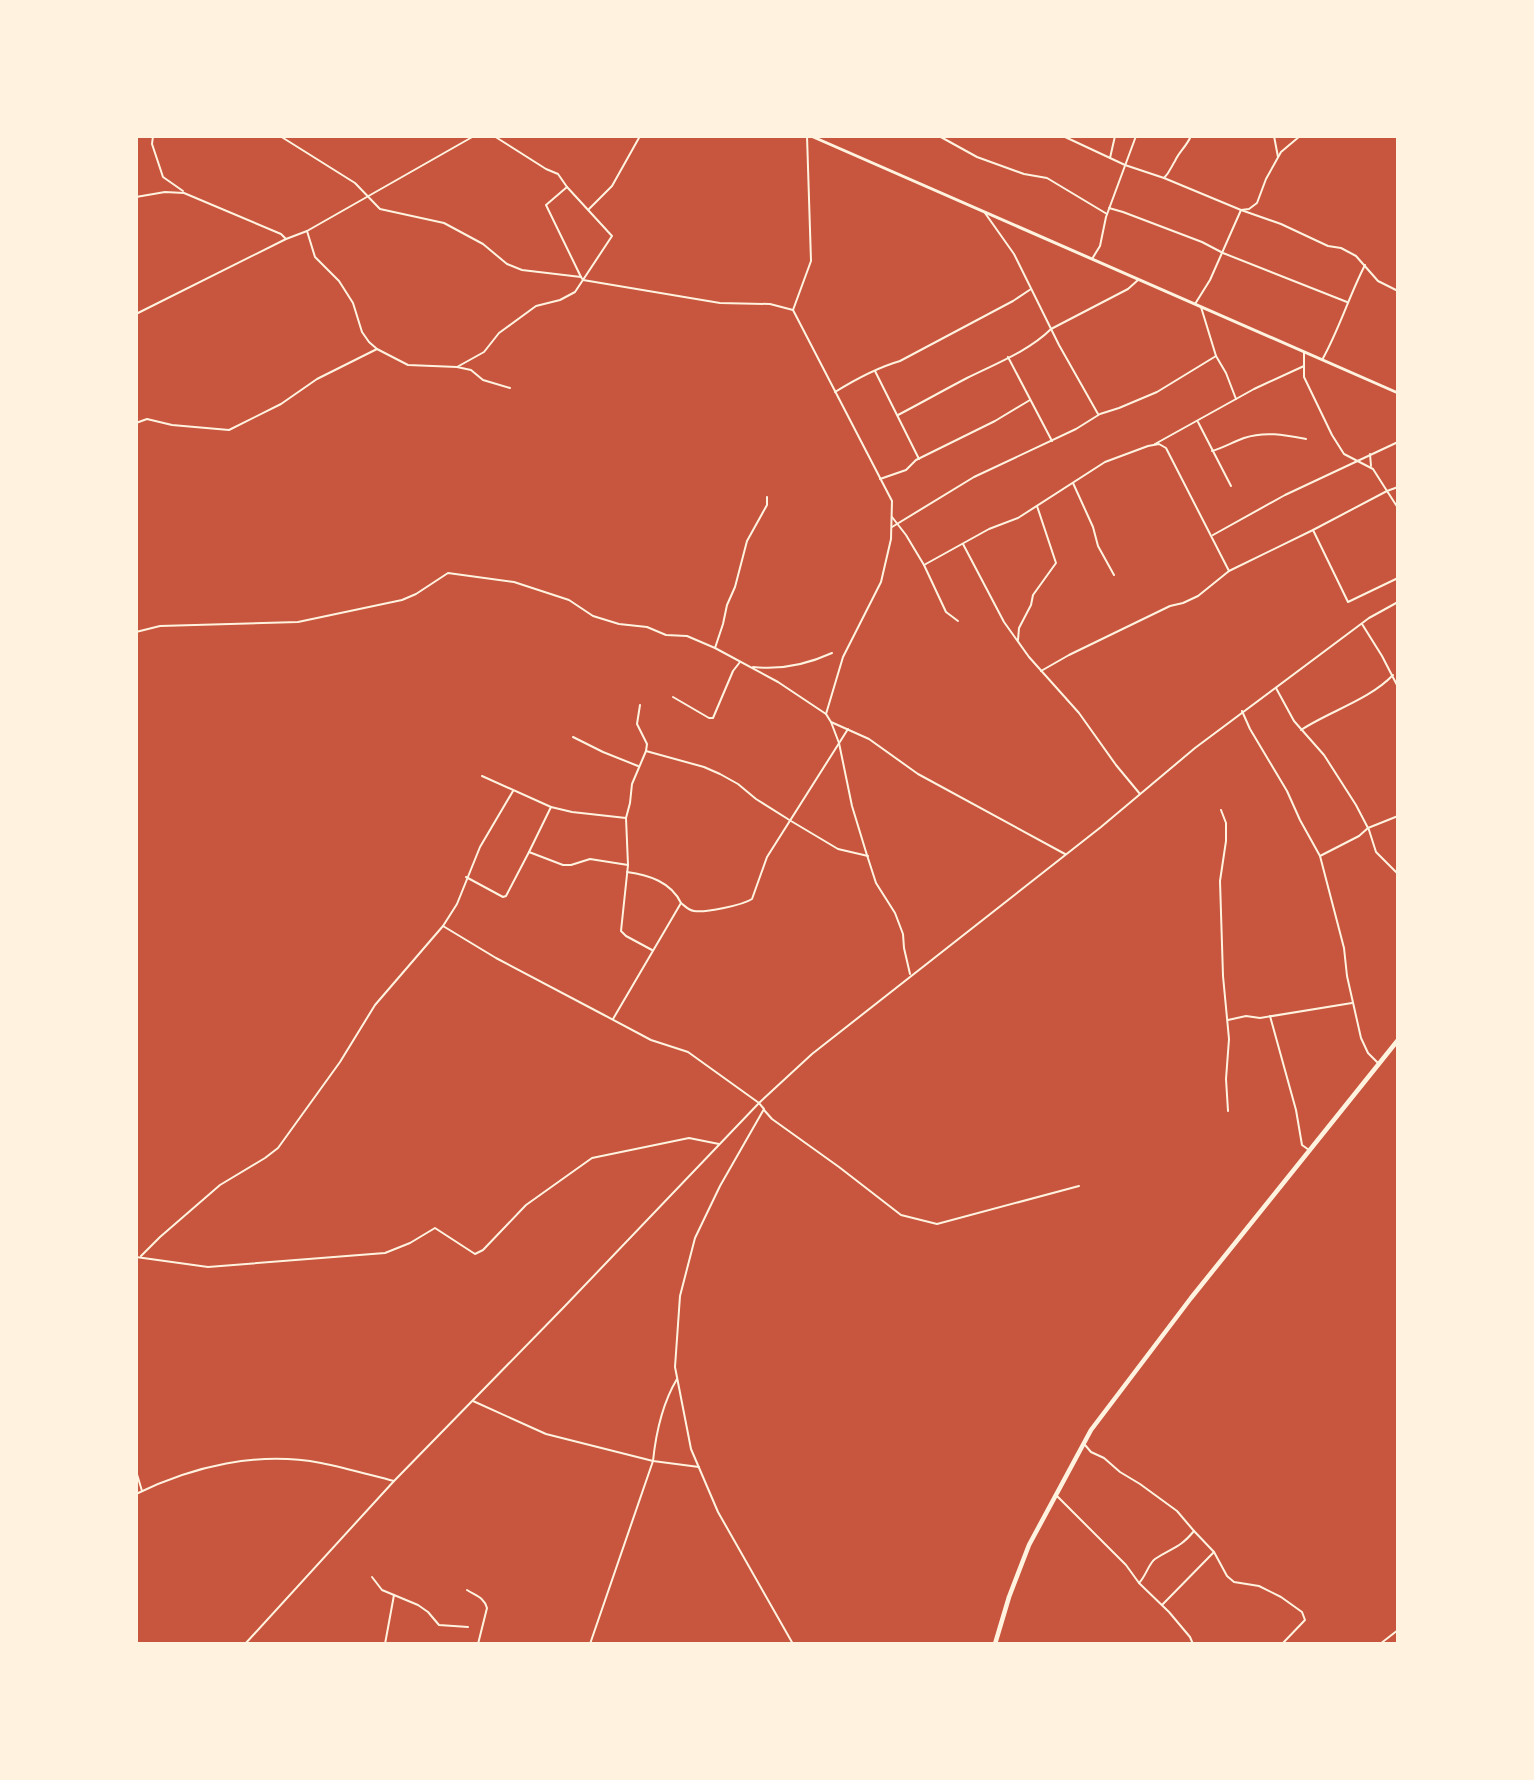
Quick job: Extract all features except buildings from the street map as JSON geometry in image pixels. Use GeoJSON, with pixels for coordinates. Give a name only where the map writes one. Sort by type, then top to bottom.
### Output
{"type":"FeatureCollection","features":[{"type":"Feature","properties":{"kind":"highway"},"geometry":{"type":"LineString","coordinates":[[994,1644],[1029,1545],[1091,1430],[1191,1298],[1398,1040]]}},
{"type":"Feature","properties":{"kind":"street"},"geometry":{"type":"LineString","coordinates":[[153,136],[153,144],[163,177],[184,192],[281,234],[286,239]]}},
{"type":"Feature","properties":{"kind":"street"},"geometry":{"type":"LineString","coordinates":[[279,136],[355,183],[380,208],[444,223],[483,244],[507,264],[522,270],[720,303],[770,304],[793,309]]}},
{"type":"Feature","properties":{"kind":"street"},"geometry":{"type":"LineString","coordinates":[[136,314],[286,239],[307,231],[474,136]]}},
{"type":"Feature","properties":{"kind":"street"},"geometry":{"type":"LineString","coordinates":[[456,367],[484,352],[500,333],[536,306],[560,300],[575,292],[612,236],[558,174],[546,169],[494,136]]}},
{"type":"Feature","properties":{"kind":"street"},"geometry":{"type":"LineString","coordinates":[[589,209],[612,186],[640,136]]}},
{"type":"Feature","properties":{"kind":"street"},"geometry":{"type":"LineString","coordinates":[[826,714],[843,657],[881,582],[891,539],[892,501],[793,309],[811,261],[809,136],[1398,393]]}},
{"type":"Feature","properties":{"kind":"street"},"geometry":{"type":"LineString","coordinates":[[825,143],[830,136]]}},
{"type":"Feature","properties":{"kind":"street"},"geometry":{"type":"LineString","coordinates":[[939,136],[977,157],[1024,174],[1047,178],[1107,214]]}},
{"type":"Feature","properties":{"kind":"street"},"geometry":{"type":"LineString","coordinates":[[1063,136],[1125,165],[1281,224],[1328,246],[1341,248],[1356,256],[1378,281],[1398,291]]}},
{"type":"Feature","properties":{"kind":"street"},"geometry":{"type":"LineString","coordinates":[[1110,158],[1115,136]]}},
{"type":"Feature","properties":{"kind":"street"},"geometry":{"type":"LineString","coordinates":[[1092,259],[1100,246],[1107,214],[1136,136]]}},
{"type":"Feature","properties":{"kind":"street"},"geometry":{"type":"LineString","coordinates":[[1164,178],[1170,172],[1175,159],[1185,148],[1191,136]]}},
{"type":"Feature","properties":{"kind":"street"},"geometry":{"type":"LineString","coordinates":[[1274,136],[1278,158]]}},
{"type":"Feature","properties":{"kind":"street"},"geometry":{"type":"LineString","coordinates":[[1241,210],[1249,209],[1257,203],[1266,179],[1278,158],[1300,136]]}},
{"type":"Feature","properties":{"kind":"street"},"geometry":{"type":"LineString","coordinates":[[567,187],[546,205],[582,279]]}},
{"type":"Feature","properties":{"kind":"street"},"geometry":{"type":"LineString","coordinates":[[136,197],[165,192],[184,192]]}},
{"type":"Feature","properties":{"kind":"street"},"geometry":{"type":"LineString","coordinates":[[1109,208],[1202,242],[1223,253],[1347,302]]}},
{"type":"Feature","properties":{"kind":"street"},"geometry":{"type":"LineString","coordinates":[[1194,304],[1210,280],[1241,210]]}},
{"type":"Feature","properties":{"kind":"street"},"geometry":{"type":"LineString","coordinates":[[985,213],[1010,248],[1098,415]]}},
{"type":"Feature","properties":{"kind":"street"},"geometry":{"type":"LineString","coordinates":[[307,231],[315,257],[339,281],[353,303],[362,332],[377,349],[408,365],[456,367],[471,370],[483,380],[510,388]]}},
{"type":"Feature","properties":{"kind":"street"},"geometry":{"type":"LineString","coordinates":[[1322,360],[1365,265]]}},
{"type":"Feature","properties":{"kind":"street"},"geometry":{"type":"LineString","coordinates":[[898,415],[1008,357],[1043,337],[1051,329],[1128,289],[1138,280]]}},
{"type":"Feature","properties":{"kind":"street"},"geometry":{"type":"LineString","coordinates":[[835,393],[857,378],[884,366],[900,362],[1031,289]]}},
{"type":"Feature","properties":{"kind":"street"},"geometry":{"type":"LineString","coordinates":[[1201,307],[1216,356],[1226,373],[1236,399]]}},
{"type":"Feature","properties":{"kind":"street"},"geometry":{"type":"LineString","coordinates":[[136,423],[147,419],[172,425],[229,430],[281,404],[317,379],[377,349]]}},
{"type":"Feature","properties":{"kind":"street"},"geometry":{"type":"LineString","coordinates":[[1304,352],[1304,377],[1332,435],[1344,454],[1371,468],[1380,478],[1398,508]]}},
{"type":"Feature","properties":{"kind":"street"},"geometry":{"type":"LineString","coordinates":[[892,526],[974,477],[1077,429],[1098,415],[1157,392],[1216,356]]}},
{"type":"Feature","properties":{"kind":"street"},"geometry":{"type":"LineString","coordinates":[[1008,357],[1052,441]]}},
{"type":"Feature","properties":{"kind":"street"},"geometry":{"type":"LineString","coordinates":[[1154,445],[1236,399],[1304,366]]}},
{"type":"Feature","properties":{"kind":"street"},"geometry":{"type":"LineString","coordinates":[[875,371],[919,459]]}},
{"type":"Feature","properties":{"kind":"street"},"geometry":{"type":"LineString","coordinates":[[880,479],[906,470],[919,459],[1030,400]]}},
{"type":"Feature","properties":{"kind":"street"},"geometry":{"type":"LineString","coordinates":[[1198,422],[1230,486]]}},
{"type":"Feature","properties":{"kind":"street"},"geometry":{"type":"LineString","coordinates":[[1212,451],[1262,434],[1280,434],[1306,439]]}},
{"type":"Feature","properties":{"kind":"street"},"geometry":{"type":"LineString","coordinates":[[1212,536],[1285,495],[1398,442]]}},
{"type":"Feature","properties":{"kind":"street"},"geometry":{"type":"LineString","coordinates":[[924,565],[989,529],[1018,518],[1105,462],[1129,452],[1159,444],[1166,448],[1229,571]]}},
{"type":"Feature","properties":{"kind":"street"},"geometry":{"type":"LineString","coordinates":[[1370,454],[1371,468]]}},
{"type":"Feature","properties":{"kind":"street"},"geometry":{"type":"LineString","coordinates":[[1073,483],[1093,527],[1098,546],[1114,575]]}},
{"type":"Feature","properties":{"kind":"street"},"geometry":{"type":"LineString","coordinates":[[1041,671],[1170,606],[1198,596],[1229,571],[1398,487]]}},
{"type":"Feature","properties":{"kind":"street"},"geometry":{"type":"LineString","coordinates":[[715,648],[747,541],[767,505],[767,497]]}},
{"type":"Feature","properties":{"kind":"street"},"geometry":{"type":"LineString","coordinates":[[1017,641],[1019,628],[1031,605],[1033,595],[1056,563],[1037,506]]}},
{"type":"Feature","properties":{"kind":"street"},"geometry":{"type":"LineString","coordinates":[[892,517],[924,565],[946,612],[958,621]]}},
{"type":"Feature","properties":{"kind":"street"},"geometry":{"type":"LineString","coordinates":[[1313,530],[1348,602],[1398,578]]}},
{"type":"Feature","properties":{"kind":"street"},"geometry":{"type":"LineString","coordinates":[[963,544],[997,610],[1017,641],[1079,713],[1140,794]]}},
{"type":"Feature","properties":{"kind":"street"},"geometry":{"type":"LineString","coordinates":[[136,632],[160,626],[298,622],[402,600],[416,594],[448,573],[514,582],[569,600],[592,616],[619,624],[646,627],[666,635],[687,636],[715,648],[778,682],[826,714],[831,722],[839,743],[852,806],[876,883],[894,913],[903,934],[910,975]]}},
{"type":"Feature","properties":{"kind":"street"},"geometry":{"type":"LineString","coordinates":[[245,1644],[394,1481],[759,1103],[812,1054],[1066,855],[1242,711],[1362,623],[1398,602]]}},
{"type":"Feature","properties":{"kind":"street"},"geometry":{"type":"LineString","coordinates":[[1362,623],[1398,687]]}},
{"type":"Feature","properties":{"kind":"street"},"geometry":{"type":"LineString","coordinates":[[750,667],[798,665],[832,653]]}},
{"type":"Feature","properties":{"kind":"street"},"geometry":{"type":"LineString","coordinates":[[673,697],[709,718],[713,718],[733,671],[740,662]]}},
{"type":"Feature","properties":{"kind":"street"},"geometry":{"type":"LineString","coordinates":[[1301,730],[1322,716],[1375,690],[1393,675]]}},
{"type":"Feature","properties":{"kind":"street"},"geometry":{"type":"LineString","coordinates":[[1275,687],[1287,710],[1301,730],[1324,755],[1356,805],[1368,828],[1376,852],[1398,874]]}},
{"type":"Feature","properties":{"kind":"street"},"geometry":{"type":"LineString","coordinates":[[640,705],[637,724],[646,739],[646,751],[632,784],[626,818],[628,865],[621,931],[652,950]]}},
{"type":"Feature","properties":{"kind":"street"},"geometry":{"type":"LineString","coordinates":[[1242,711],[1320,856],[1344,948],[1347,976],[1360,1038],[1368,1053],[1378,1063]]}},
{"type":"Feature","properties":{"kind":"street"},"geometry":{"type":"LineString","coordinates":[[831,722],[869,739],[918,774],[1066,855]]}},
{"type":"Feature","properties":{"kind":"street"},"geometry":{"type":"LineString","coordinates":[[627,872],[667,884],[676,893],[681,903],[689,909],[702,911],[752,899],[767,857],[848,729]]}},
{"type":"Feature","properties":{"kind":"street"},"geometry":{"type":"LineString","coordinates":[[573,737],[638,766]]}},
{"type":"Feature","properties":{"kind":"street"},"geometry":{"type":"LineString","coordinates":[[646,751],[705,767],[720,774],[838,849],[868,856]]}},
{"type":"Feature","properties":{"kind":"street"},"geometry":{"type":"LineString","coordinates":[[482,776],[551,807],[572,812],[626,818]]}},
{"type":"Feature","properties":{"kind":"street"},"geometry":{"type":"LineString","coordinates":[[139,1257],[220,1185],[266,1158],[278,1148],[340,1062],[375,1005],[443,926],[457,904],[480,847],[513,791]]}},
{"type":"Feature","properties":{"kind":"street"},"geometry":{"type":"LineString","coordinates":[[466,877],[500,897],[505,897],[551,807]]}},
{"type":"Feature","properties":{"kind":"street"},"geometry":{"type":"LineString","coordinates":[[1221,810],[1226,823],[1227,841],[1220,881],[1223,976],[1229,1048],[1226,1079],[1228,1111]]}},
{"type":"Feature","properties":{"kind":"street"},"geometry":{"type":"LineString","coordinates":[[1320,856],[1359,836],[1368,828],[1398,816]]}},
{"type":"Feature","properties":{"kind":"street"},"geometry":{"type":"LineString","coordinates":[[529,852],[563,865],[590,860],[628,865]]}},
{"type":"Feature","properties":{"kind":"street"},"geometry":{"type":"LineString","coordinates":[[613,1019],[681,903]]}},
{"type":"Feature","properties":{"kind":"street"},"geometry":{"type":"LineString","coordinates":[[443,926],[496,958],[651,1040],[699,1058],[759,1103],[772,1119],[901,1215],[937,1224],[1079,1186]]}},
{"type":"Feature","properties":{"kind":"street"},"geometry":{"type":"LineString","coordinates":[[1228,1020],[1246,1016],[1260,1018],[1353,1003]]}},
{"type":"Feature","properties":{"kind":"street"},"geometry":{"type":"LineString","coordinates":[[1270,1016],[1296,1110],[1302,1145],[1309,1150]]}},
{"type":"Feature","properties":{"kind":"street"},"geometry":{"type":"LineString","coordinates":[[764,1109],[720,1186],[695,1238],[680,1296],[675,1367],[691,1449],[718,1512],[793,1644]]}},
{"type":"Feature","properties":{"kind":"street"},"geometry":{"type":"LineString","coordinates":[[139,1257],[208,1267],[385,1253],[410,1243],[435,1228],[475,1254],[526,1205],[592,1158],[689,1138],[719,1144]]}},
{"type":"Feature","properties":{"kind":"street"},"geometry":{"type":"LineString","coordinates":[[590,1644],[653,1461],[655,1437],[667,1395],[677,1379]]}},
{"type":"Feature","properties":{"kind":"street"},"geometry":{"type":"LineString","coordinates":[[472,1401],[546,1434],[653,1461],[699,1467]]}},
{"type":"Feature","properties":{"kind":"street"},"geometry":{"type":"LineString","coordinates":[[1083,1444],[1177,1511],[1214,1552],[1227,1575],[1234,1582],[1259,1586],[1281,1597],[1302,1612],[1305,1620],[1282,1644]]}},
{"type":"Feature","properties":{"kind":"street"},"geometry":{"type":"LineString","coordinates":[[136,1494],[186,1472],[215,1465],[249,1461],[290,1460],[320,1463],[394,1481]]}},
{"type":"Feature","properties":{"kind":"street"},"geometry":{"type":"LineString","coordinates":[[136,1471],[142,1491]]}},
{"type":"Feature","properties":{"kind":"street"},"geometry":{"type":"LineString","coordinates":[[1055,1494],[1126,1565],[1139,1583],[1190,1637],[1193,1644]]}},
{"type":"Feature","properties":{"kind":"street"},"geometry":{"type":"LineString","coordinates":[[1139,1583],[1148,1573],[1154,1560],[1180,1546],[1194,1532]]}},
{"type":"Feature","properties":{"kind":"street"},"geometry":{"type":"LineString","coordinates":[[1162,1605],[1214,1552]]}},
{"type":"Feature","properties":{"kind":"street"},"geometry":{"type":"LineString","coordinates":[[372,1577],[379,1588],[418,1605],[428,1612],[439,1625],[468,1627]]}},
{"type":"Feature","properties":{"kind":"street"},"geometry":{"type":"LineString","coordinates":[[467,1590],[486,1603],[487,1608],[478,1644]]}},
{"type":"Feature","properties":{"kind":"street"},"geometry":{"type":"LineString","coordinates":[[386,1644],[394,1595]]}},
{"type":"Feature","properties":{"kind":"street"},"geometry":{"type":"LineString","coordinates":[[1380,1644],[1398,1630]]}}]}
